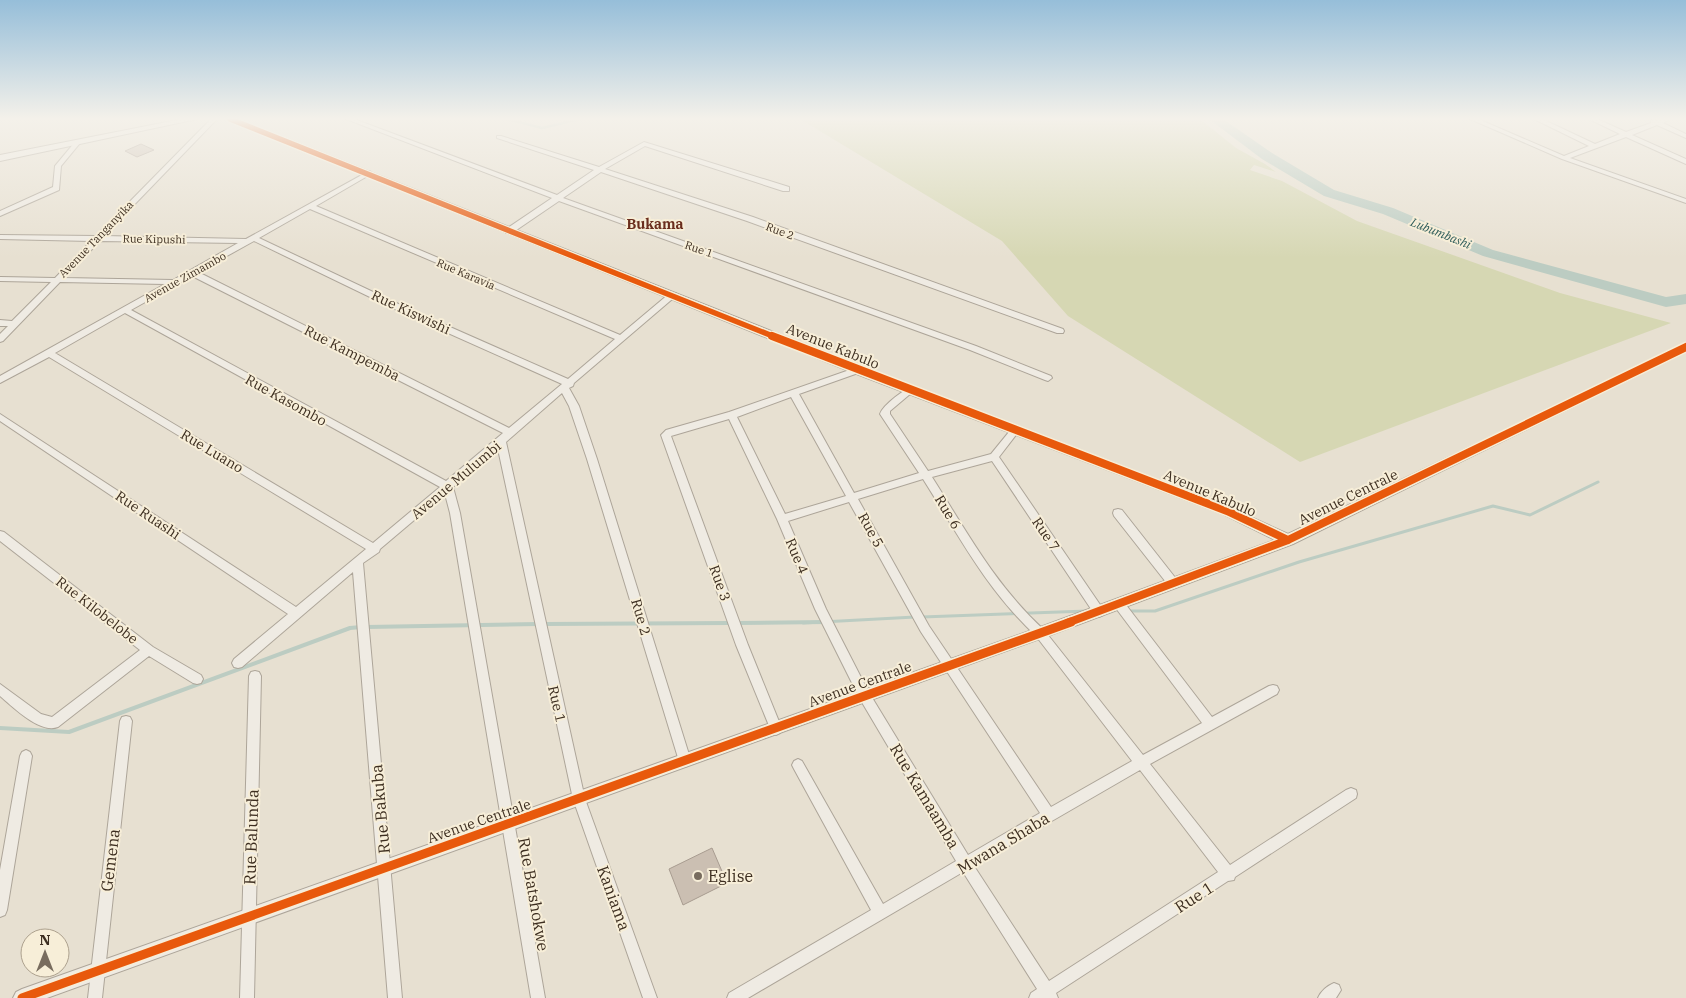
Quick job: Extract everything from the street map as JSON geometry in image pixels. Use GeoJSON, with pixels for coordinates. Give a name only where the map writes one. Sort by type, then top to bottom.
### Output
{"type":"FeatureCollection","features":[{"type":"Feature","properties":{"kind":"street"},"geometry":{"type":"LineString","coordinates":[[0,214],[56,188],[58,166]]}},
{"type":"Feature","properties":{"kind":"street","name":"Avenue Tanganyika"},"geometry":{"type":"LineString","coordinates":[[0,339],[169,166]]}},
{"type":"Feature","properties":{"kind":"street","name":"Avenue Kabulo"},"geometry":{"type":"LineString","coordinates":[[350,166],[858,370],[1016,429],[1227,512],[1288,540]]}},
{"type":"Feature","properties":{"kind":"street","name":"Rue 1"},"geometry":{"type":"LineString","coordinates":[[472,166],[973,348],[1048,378]]}},
{"type":"Feature","properties":{"kind":"street","name":"Rue 2"},"geometry":{"type":"LineString","coordinates":[[590,166],[750,220],[1060,331]]}},
{"type":"Feature","properties":{"kind":"street"},"geometry":{"type":"LineString","coordinates":[[509,231],[607,166]]}},
{"type":"Feature","properties":{"kind":"street"},"geometry":{"type":"LineString","coordinates":[[712,166],[786,189]]}},
{"type":"Feature","properties":{"kind":"street"},"geometry":{"type":"LineString","coordinates":[[1585,166],[1686,201]]}},
{"type":"Feature","properties":{"kind":"street","name":"Avenue Zimambo"},"geometry":{"type":"LineString","coordinates":[[0,380],[369,173]]}},
{"type":"Feature","properties":{"kind":"street","name":"Rue Karavia"},"geometry":{"type":"LineString","coordinates":[[310,206],[622,339]]}},
{"type":"Feature","properties":{"kind":"street","name":"Rue Kipushi"},"geometry":{"type":"LineString","coordinates":[[0,237],[251,240]]}},
{"type":"Feature","properties":{"kind":"street","name":"Rue Kiswishi"},"geometry":{"type":"LineString","coordinates":[[251,240],[567,386]]}},
{"type":"Feature","properties":{"kind":"street","name":"Rue Kampemba"},"geometry":{"type":"LineString","coordinates":[[193,273],[511,434]]}},
{"type":"Feature","properties":{"kind":"street"},"geometry":{"type":"LineString","coordinates":[[0,279],[176,282]]}},
{"type":"Feature","properties":{"kind":"street","name":"Avenue Mulumbi"},"geometry":{"type":"LineString","coordinates":[[238,664],[673,295]]}},
{"type":"Feature","properties":{"kind":"street","name":"Rue Kasombo"},"geometry":{"type":"LineString","coordinates":[[125,310],[448,487]]}},
{"type":"Feature","properties":{"kind":"street"},"geometry":{"type":"LineString","coordinates":[[0,323],[14,324]]}},
{"type":"Feature","properties":{"kind":"street","name":"Avenue Centrale"},"geometry":{"type":"LineString","coordinates":[[22,998],[776,729],[864,695],[1099,612],[1288,540],[1686,347]]}},
{"type":"Feature","properties":{"kind":"street","name":"Rue Luano"},"geometry":{"type":"LineString","coordinates":[[49,353],[375,549]]}},
{"type":"Feature","properties":{"kind":"street"},"geometry":{"type":"LineString","coordinates":[[732,415],[858,370]]}},
{"type":"Feature","properties":{"kind":"street","name":"Rue 2"},"geometry":{"type":"LineString","coordinates":[[567,386],[592,458],[685,761]]}},
{"type":"Feature","properties":{"kind":"street","name":"Rue 6"},"geometry":{"type":"LineString","coordinates":[[912,389],[886,410],[885,414],[925,474],[985,574],[1024,620],[1040,633],[1139,762],[1177,805],[1229,875]]}},
{"type":"Feature","properties":{"kind":"street","name":"Rue 5"},"geometry":{"type":"LineString","coordinates":[[794,394],[925,629],[1049,816]]}},
{"type":"Feature","properties":{"kind":"street","name":"Rue 3"},"geometry":{"type":"LineString","coordinates":[[732,415],[669,432],[666,435],[742,645],[776,729]]}},
{"type":"Feature","properties":{"kind":"street","name":"Rue 4"},"geometry":{"type":"LineString","coordinates":[[732,415],[782,519],[820,610],[864,695]]}},
{"type":"Feature","properties":{"kind":"street","name":"Rue Ruashi"},"geometry":{"type":"LineString","coordinates":[[0,416],[297,614]]}},
{"type":"Feature","properties":{"kind":"street"},"geometry":{"type":"LineString","coordinates":[[782,519],[925,474],[994,457],[1016,429]]}},
{"type":"Feature","properties":{"kind":"street","name":"Rue 1"},"geometry":{"type":"LineString","coordinates":[[500,442],[579,799]]}},
{"type":"Feature","properties":{"kind":"street","name":"Rue 7"},"geometry":{"type":"LineString","coordinates":[[994,457],[1099,612]]}},
{"type":"Feature","properties":{"kind":"street","name":"Rue Batshokwe"},"geometry":{"type":"LineString","coordinates":[[448,487],[455,513],[538,998]]}},
{"type":"Feature","properties":{"kind":"street"},"geometry":{"type":"LineString","coordinates":[[1118,514],[1173,583]]}},
{"type":"Feature","properties":{"kind":"street","name":"Rue Kilobelobe"},"geometry":{"type":"LineString","coordinates":[[0,535],[149,650],[197,679]]}},
{"type":"Feature","properties":{"kind":"street","name":"Rue Bakuba"},"geometry":{"type":"LineString","coordinates":[[358,563],[396,998]]}},
{"type":"Feature","properties":{"kind":"street"},"geometry":{"type":"LineString","coordinates":[[1119,604],[1210,724]]}},
{"type":"Feature","properties":{"kind":"street"},"geometry":{"type":"LineString","coordinates":[[0,690],[38,719],[54,723],[149,650]]}},
{"type":"Feature","properties":{"kind":"street","name":"Rue Balunda"},"geometry":{"type":"LineString","coordinates":[[247,998],[255,676]]}},
{"type":"Feature","properties":{"kind":"street","name":"Mwana Shaba"},"geometry":{"type":"LineString","coordinates":[[734,998],[966,865],[1139,762],[1273,690]]}},
{"type":"Feature","properties":{"kind":"street","name":"Rue Kamaamba"},"geometry":{"type":"LineString","coordinates":[[864,695],[1045,996]]}},
{"type":"Feature","properties":{"kind":"street","name":"Gemena"},"geometry":{"type":"LineString","coordinates":[[95,998],[126,722]]}},
{"type":"Feature","properties":{"kind":"street"},"geometry":{"type":"LineString","coordinates":[[0,910],[26,756]]}},
{"type":"Feature","properties":{"kind":"street"},"geometry":{"type":"LineString","coordinates":[[798,765],[881,914]]}},
{"type":"Feature","properties":{"kind":"street","name":"Rue 1"},"geometry":{"type":"LineString","coordinates":[[1045,996],[1351,794]]}},
{"type":"Feature","properties":{"kind":"street","name":"Kaniama"},"geometry":{"type":"LineString","coordinates":[[579,799],[650,998]]}},
{"type":"Feature","properties":{"kind":"green space"},"geometry":{"type":"Polygon","coordinates":[[[877,166],[1254,166],[1250,170],[1282,181],[1357,221],[1560,293],[1671,323],[1300,462],[1068,316],[1002,241],[877,166]]]}},
{"type":"Feature","properties":{"kind":"green space"},"geometry":{"type":"Polygon","coordinates":[[[1256,166],[1267,166],[1276,172],[1256,166]]]}},
{"type":"Feature","properties":{"kind":"building","name":"Eglise"},"geometry":{"type":"Polygon","coordinates":[[[712,848],[727,883],[683,905],[669,869],[712,848]]]}},
{"type":"Feature","properties":{"kind":"waterway","name":"Lubumbashi"},"geometry":{"type":"LineString","coordinates":[[1283,166],[1329,193],[1388,211],[1488,253],[1666,302],[1686,299]]}},
{"type":"Feature","properties":{"kind":"waterway"},"geometry":{"type":"LineString","coordinates":[[1126,611],[1155,611],[1299,562],[1493,506],[1530,515],[1598,482]]}},
{"type":"Feature","properties":{"kind":"waterway"},"geometry":{"type":"LineString","coordinates":[[922,617],[1088,611]]}},
{"type":"Feature","properties":{"kind":"waterway"},"geometry":{"type":"LineString","coordinates":[[820,622],[915,617]]}},
{"type":"Feature","properties":{"kind":"waterway"},"geometry":{"type":"LineString","coordinates":[[737,623],[820,622]]}},
{"type":"Feature","properties":{"kind":"waterway"},"geometry":{"type":"LineString","coordinates":[[803,623],[820,622]]}},
{"type":"Feature","properties":{"kind":"waterway"},"geometry":{"type":"LineString","coordinates":[[820,622],[827,622]]}},
{"type":"Feature","properties":{"kind":"waterway"},"geometry":{"type":"LineString","coordinates":[[544,624],[730,623]]}},
{"type":"Feature","properties":{"kind":"waterway"},"geometry":{"type":"LineString","coordinates":[[367,627],[538,624]]}},
{"type":"Feature","properties":{"kind":"waterway"},"geometry":{"type":"LineString","coordinates":[[0,728],[69,732],[350,628],[361,627]]}},
{"type":"Feature","properties":{"kind":"cycle path"},"geometry":{"type":"LineString","coordinates":[[347,166],[858,370],[1227,511],[1288,540]]}},
{"type":"Feature","properties":{"kind":"cycle path"},"geometry":{"type":"LineString","coordinates":[[22,998],[1040,633],[1288,540],[1686,347]]}},
{"type":"Feature","properties":{"kind":"place","name":"Eglise"},"geometry":{"type":"Point","coordinates":[698,876]}},
{"type":"Feature","properties":{"kind":"district","name":"Bukama"},"geometry":{"type":"Point","coordinates":[655,224]}}]}
